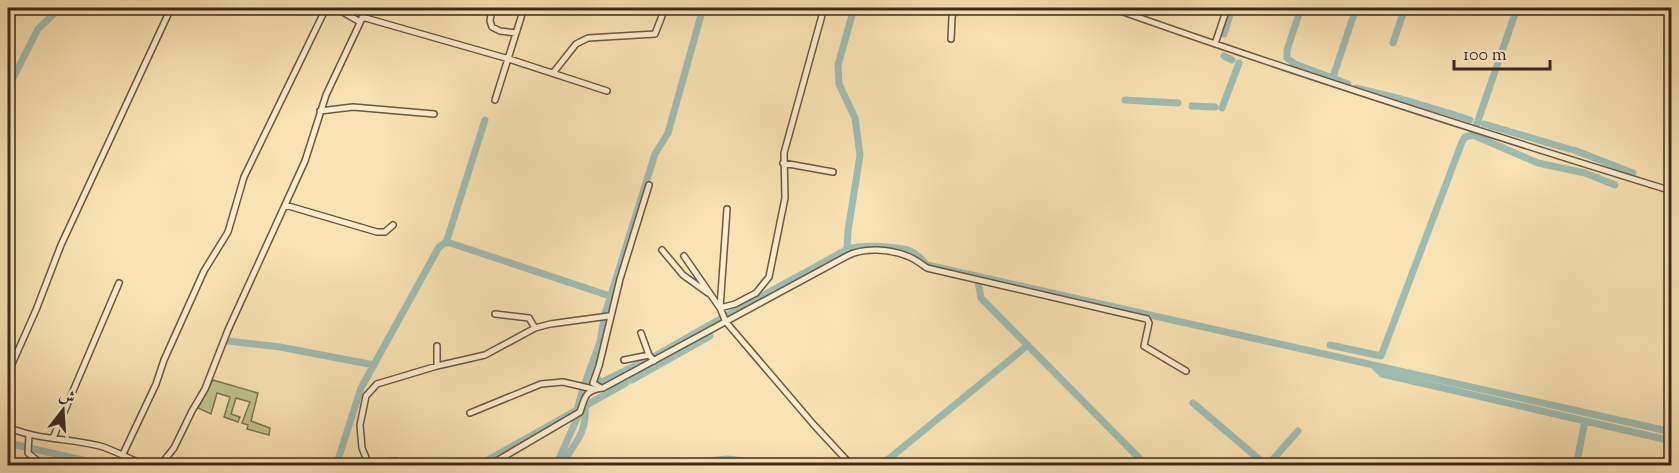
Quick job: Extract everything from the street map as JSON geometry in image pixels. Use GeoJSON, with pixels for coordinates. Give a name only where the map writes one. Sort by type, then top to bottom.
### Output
{"type":"FeatureCollection","features":[{"type":"Feature","properties":{"kind":"street"},"geometry":{"type":"LineString","coordinates":[[8,373],[61,245],[171,8]]}},
{"type":"Feature","properties":{"kind":"street"},"geometry":{"type":"LineString","coordinates":[[123,454],[156,384],[164,360],[204,271],[228,232],[244,177],[326,8]]}},
{"type":"Feature","properties":{"kind":"street"},"geometry":{"type":"LineString","coordinates":[[336,8],[361,20],[509,59],[607,91]]}},
{"type":"Feature","properties":{"kind":"street"},"geometry":{"type":"LineString","coordinates":[[156,465],[162,464],[174,448],[205,389],[232,322],[305,161],[320,111],[367,8]]}},
{"type":"Feature","properties":{"kind":"street"},"geometry":{"type":"LineString","coordinates":[[492,8],[490,21],[492,27],[500,31],[516,33]]}},
{"type":"Feature","properties":{"kind":"street"},"geometry":{"type":"LineString","coordinates":[[495,100],[524,8]]}},
{"type":"Feature","properties":{"kind":"street"},"geometry":{"type":"LineString","coordinates":[[554,73],[576,44],[588,38],[655,34],[665,8]]}},
{"type":"Feature","properties":{"kind":"street"},"geometry":{"type":"LineString","coordinates":[[720,308],[735,304],[756,293],[769,276],[785,198],[783,163],[788,136],[824,8]]}},
{"type":"Feature","properties":{"kind":"street"},"geometry":{"type":"LineString","coordinates":[[951,39],[952,17],[956,8]]}},
{"type":"Feature","properties":{"kind":"street"},"geometry":{"type":"LineString","coordinates":[[1112,8],[1380,100],[1671,191]]}},
{"type":"Feature","properties":{"kind":"street"},"geometry":{"type":"LineString","coordinates":[[1215,44],[1227,8]]}},
{"type":"Feature","properties":{"kind":"street"},"geometry":{"type":"LineString","coordinates":[[320,111],[352,107],[434,114]]}},
{"type":"Feature","properties":{"kind":"street"},"geometry":{"type":"LineString","coordinates":[[783,163],[833,172]]}},
{"type":"Feature","properties":{"kind":"street"},"geometry":{"type":"LineString","coordinates":[[603,388],[593,383],[593,379],[599,366],[609,316],[649,184]]}},
{"type":"Feature","properties":{"kind":"street"},"geometry":{"type":"LineString","coordinates":[[285,205],[377,232],[385,232],[393,225]]}},
{"type":"Feature","properties":{"kind":"street"},"geometry":{"type":"LineString","coordinates":[[720,308],[727,209]]}},
{"type":"Feature","properties":{"kind":"street"},"geometry":{"type":"LineString","coordinates":[[470,413],[541,384],[563,382],[593,389],[603,388],[847,256],[865,249],[909,256],[927,268],[1147,319],[1149,323],[1144,346],[1186,371]]}},
{"type":"Feature","properties":{"kind":"street"},"geometry":{"type":"LineString","coordinates":[[662,250],[683,275],[712,296]]}},
{"type":"Feature","properties":{"kind":"street"},"geometry":{"type":"LineString","coordinates":[[684,256],[720,308],[726,322],[814,425],[852,465]]}},
{"type":"Feature","properties":{"kind":"street"},"geometry":{"type":"LineString","coordinates":[[53,438],[119,283]]}},
{"type":"Feature","properties":{"kind":"street"},"geometry":{"type":"LineString","coordinates":[[495,314],[529,318],[536,328]]}},
{"type":"Feature","properties":{"kind":"street"},"geometry":{"type":"LineString","coordinates":[[395,461],[369,465],[362,448],[360,425],[366,396],[377,384],[437,366],[485,355],[536,328],[561,322],[609,316]]}},
{"type":"Feature","properties":{"kind":"street"},"geometry":{"type":"LineString","coordinates":[[641,333],[649,355],[654,361]]}},
{"type":"Feature","properties":{"kind":"street"},"geometry":{"type":"LineString","coordinates":[[437,346],[437,366]]}},
{"type":"Feature","properties":{"kind":"street"},"geometry":{"type":"LineString","coordinates":[[624,360],[649,355]]}},
{"type":"Feature","properties":{"kind":"street"},"geometry":{"type":"LineString","coordinates":[[488,465],[580,412],[586,395],[593,389]]}},
{"type":"Feature","properties":{"kind":"street"},"geometry":{"type":"LineString","coordinates":[[8,426],[29,435],[79,441],[103,447],[149,465]]}},
{"type":"Feature","properties":{"kind":"street"},"geometry":{"type":"LineString","coordinates":[[29,435],[28,453],[44,465]]}},
{"type":"Feature","properties":{"kind":"green space"},"geometry":{"type":"Polygon","coordinates":[[[213,380],[258,393],[251,421],[270,428],[269,435],[247,429],[248,425],[242,423],[250,402],[236,398],[231,414],[240,417],[238,422],[224,417],[230,397],[217,393],[211,414],[198,408],[213,380]]]}},
{"type":"Feature","properties":{"kind":"waterway"},"geometry":{"type":"LineString","coordinates":[[8,88],[38,29],[60,8]]}},
{"type":"Feature","properties":{"kind":"waterway"},"geometry":{"type":"LineString","coordinates":[[605,314],[655,154],[668,133],[703,8]]}},
{"type":"Feature","properties":{"kind":"waterway"},"geometry":{"type":"LineString","coordinates":[[847,249],[860,155],[855,118],[839,84],[838,65],[854,8]]}},
{"type":"Feature","properties":{"kind":"waterway"},"geometry":{"type":"LineString","coordinates":[[1224,34],[1232,8]]}},
{"type":"Feature","properties":{"kind":"waterway"},"geometry":{"type":"LineString","coordinates":[[1301,8],[1287,50],[1287,58],[1295,64],[1348,84]]}},
{"type":"Feature","properties":{"kind":"waterway"},"geometry":{"type":"LineString","coordinates":[[1333,77],[1356,8]]}},
{"type":"Feature","properties":{"kind":"waterway"},"geometry":{"type":"LineString","coordinates":[[1393,43],[1405,8]]}},
{"type":"Feature","properties":{"kind":"waterway"},"geometry":{"type":"LineString","coordinates":[[1473,135],[1516,11],[1513,8]]}},
{"type":"Feature","properties":{"kind":"waterway"},"geometry":{"type":"LineString","coordinates":[[1224,56],[1232,60]]}},
{"type":"Feature","properties":{"kind":"waterway"},"geometry":{"type":"LineString","coordinates":[[1222,108],[1239,63]]}},
{"type":"Feature","properties":{"kind":"waterway"},"geometry":{"type":"LineString","coordinates":[[1356,88],[1401,99]]}},
{"type":"Feature","properties":{"kind":"waterway"},"geometry":{"type":"LineString","coordinates":[[1125,100],[1178,103]]}},
{"type":"Feature","properties":{"kind":"waterway"},"geometry":{"type":"LineString","coordinates":[[1405,100],[1445,112]]}},
{"type":"Feature","properties":{"kind":"waterway"},"geometry":{"type":"LineString","coordinates":[[1192,106],[1215,107]]}},
{"type":"Feature","properties":{"kind":"waterway"},"geometry":{"type":"LineString","coordinates":[[1449,113],[1470,120]]}},
{"type":"Feature","properties":{"kind":"waterway"},"geometry":{"type":"LineString","coordinates":[[446,243],[485,120]]}},
{"type":"Feature","properties":{"kind":"waterway"},"geometry":{"type":"LineString","coordinates":[[1484,124],[1569,149]]}},
{"type":"Feature","properties":{"kind":"waterway"},"geometry":{"type":"LineString","coordinates":[[1330,345],[1381,356],[1465,137],[1473,135],[1538,163],[1585,173],[1615,185]]}},
{"type":"Feature","properties":{"kind":"waterway"},"geometry":{"type":"LineString","coordinates":[[1574,150],[1633,173]]}},
{"type":"Feature","properties":{"kind":"waterway"},"geometry":{"type":"LineString","coordinates":[[336,466],[361,388],[439,247],[445,243],[610,296]]}},
{"type":"Feature","properties":{"kind":"waterway"},"geometry":{"type":"LineString","coordinates":[[845,250],[876,246],[908,250],[919,256],[927,265],[1672,432]]}},
{"type":"Feature","properties":{"kind":"waterway"},"geometry":{"type":"LineString","coordinates":[[806,272],[842,252]]}},
{"type":"Feature","properties":{"kind":"waterway"},"geometry":{"type":"LineString","coordinates":[[726,316],[802,274]]}},
{"type":"Feature","properties":{"kind":"waterway"},"geometry":{"type":"LineString","coordinates":[[977,276],[981,298],[1147,466]]}},
{"type":"Feature","properties":{"kind":"waterway"},"geometry":{"type":"LineString","coordinates":[[584,386],[600,342],[604,319]]}},
{"type":"Feature","properties":{"kind":"waterway"},"geometry":{"type":"LineString","coordinates":[[655,356],[720,319]]}},
{"type":"Feature","properties":{"kind":"waterway"},"geometry":{"type":"LineString","coordinates":[[632,380],[710,336]]}},
{"type":"Feature","properties":{"kind":"waterway"},"geometry":{"type":"LineString","coordinates":[[228,341],[280,347],[374,365]]}},
{"type":"Feature","properties":{"kind":"waterway"},"geometry":{"type":"LineString","coordinates":[[880,466],[1028,345]]}},
{"type":"Feature","properties":{"kind":"waterway"},"geometry":{"type":"LineString","coordinates":[[597,379],[602,382],[649,359]]}},
{"type":"Feature","properties":{"kind":"waterway"},"geometry":{"type":"LineString","coordinates":[[1374,366],[1382,374],[1672,441]]}},
{"type":"Feature","properties":{"kind":"waterway"},"geometry":{"type":"LineString","coordinates":[[567,466],[565,459],[578,440],[585,422],[585,406],[626,383]]}},
{"type":"Feature","properties":{"kind":"waterway"},"geometry":{"type":"LineString","coordinates":[[477,466],[577,410],[583,389]]}},
{"type":"Feature","properties":{"kind":"waterway"},"geometry":{"type":"LineString","coordinates":[[1193,403],[1267,466]]}},
{"type":"Feature","properties":{"kind":"waterway"},"geometry":{"type":"LineString","coordinates":[[556,466],[578,416]]}},
{"type":"Feature","properties":{"kind":"waterway"},"geometry":{"type":"LineString","coordinates":[[1576,466],[1585,421]]}},
{"type":"Feature","properties":{"kind":"waterway"},"geometry":{"type":"LineString","coordinates":[[1267,466],[1298,431]]}},
{"type":"Feature","properties":{"kind":"waterway"},"geometry":{"type":"LineString","coordinates":[[8,443],[108,466]]}},
{"type":"Feature","properties":{"kind":"waterway"},"geometry":{"type":"LineString","coordinates":[[655,466],[728,459],[743,461]]}},
{"type":"Feature","properties":{"kind":"waterway"},"geometry":{"type":"LineString","coordinates":[[746,461],[781,466]]}}]}
